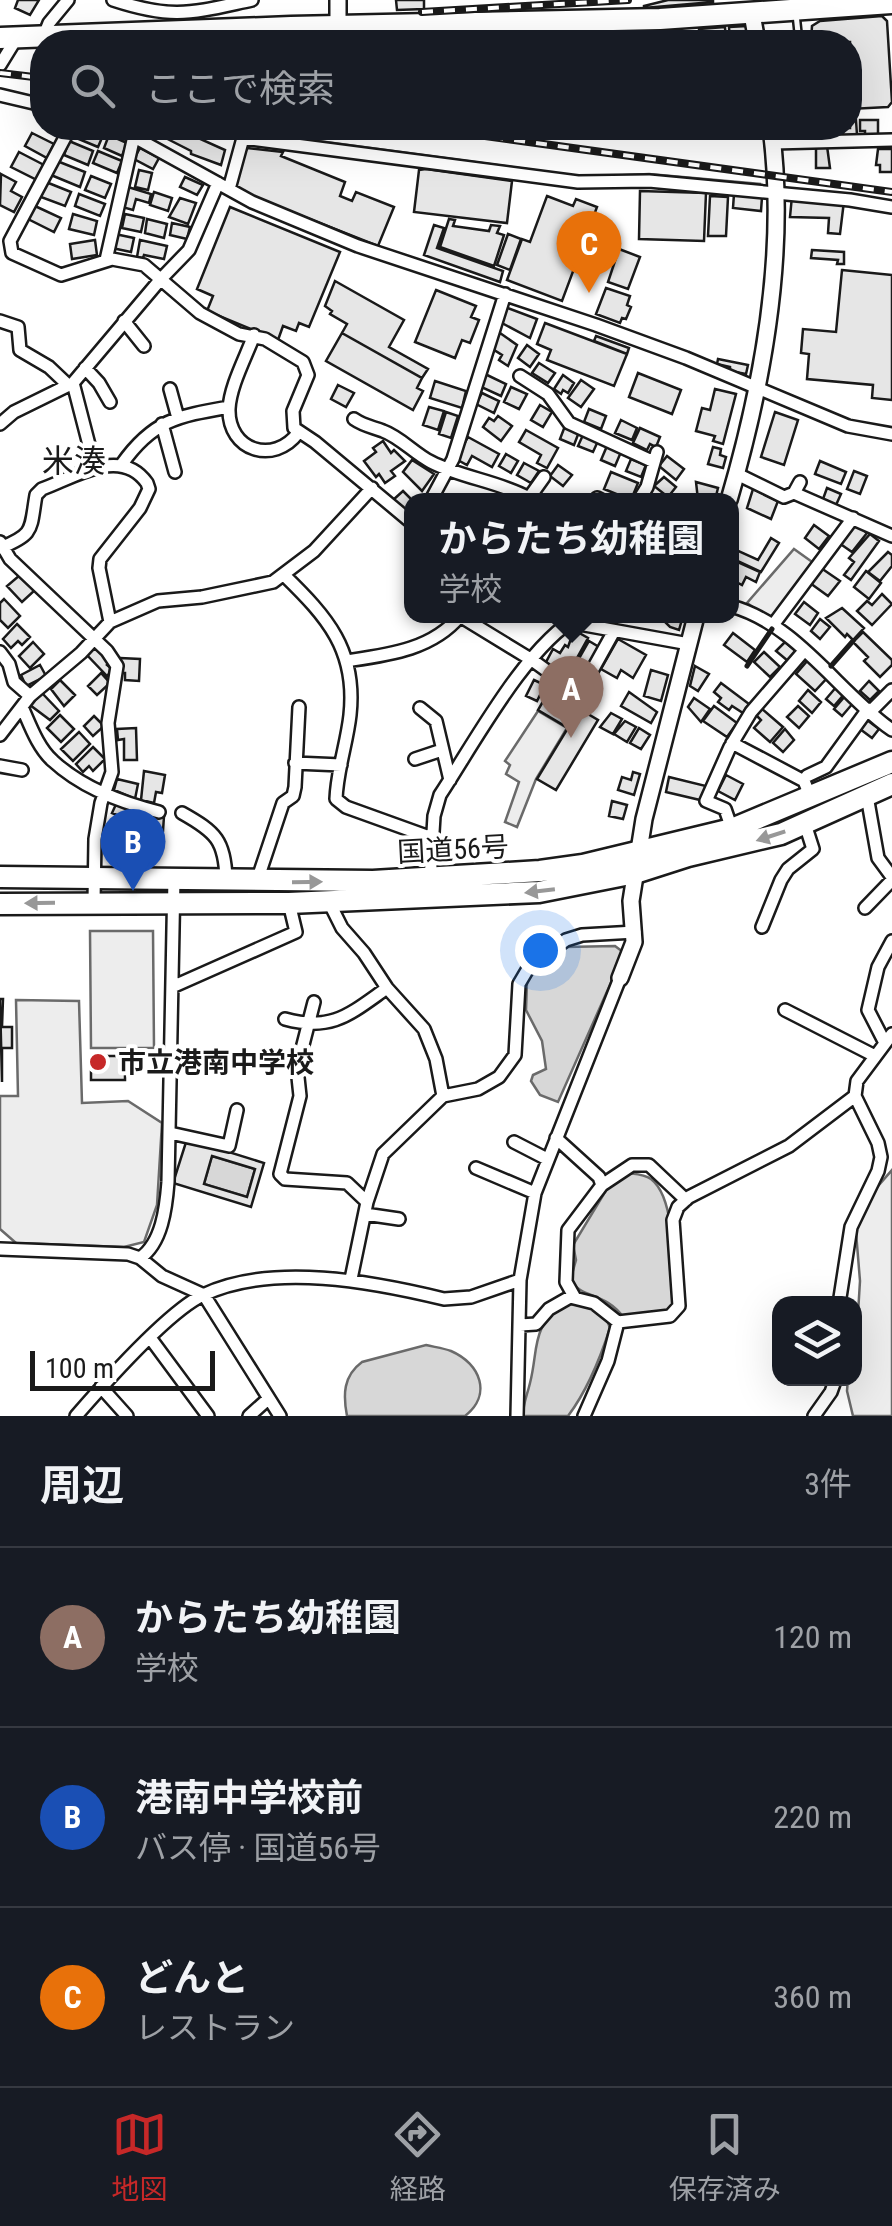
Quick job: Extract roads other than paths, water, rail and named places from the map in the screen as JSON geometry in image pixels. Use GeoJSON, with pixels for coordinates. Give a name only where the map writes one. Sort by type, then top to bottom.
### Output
{"type":"FeatureCollection","features":[{"type":"Feature","properties":{"kind":"highway"},"geometry":{"type":"LineString","coordinates":[[379,30],[750,7],[796,11],[892,3]]}},
{"type":"Feature","properties":{"kind":"highway"},"geometry":{"type":"LineString","coordinates":[[95,30],[193,15],[270,30]]}},
{"type":"Feature","properties":{"kind":"highway","name":"国道56号"},"geometry":{"type":"LineString","coordinates":[[637,862],[732,828],[808,790],[892,762]]}},
{"type":"Feature","properties":{"kind":"highway","name":"国道56号"},"geometry":{"type":"LineString","coordinates":[[0,904],[329,902],[688,856],[748,844],[806,824],[892,784]]}},
{"type":"Feature","properties":{"kind":"highway","name":"国道56号"},"geometry":{"type":"LineString","coordinates":[[0,877],[226,879],[430,889]]}},
{"type":"Feature","properties":{"kind":"street"},"geometry":{"type":"LineString","coordinates":[[46,30],[68,0]]}},
{"type":"Feature","properties":{"kind":"street"},"geometry":{"type":"LineString","coordinates":[[113,0],[175,15],[193,15],[252,0]]}},
{"type":"Feature","properties":{"kind":"street"},"geometry":{"type":"LineString","coordinates":[[338,0],[346,30]]}},
{"type":"Feature","properties":{"kind":"street"},"geometry":{"type":"LineString","coordinates":[[0,65],[8,39]]}},
{"type":"Feature","properties":{"kind":"street"},"geometry":{"type":"LineString","coordinates":[[0,95],[30,102]]}},
{"type":"Feature","properties":{"kind":"street"},"geometry":{"type":"LineString","coordinates":[[862,139],[892,140]]}},
{"type":"Feature","properties":{"kind":"street"},"geometry":{"type":"LineString","coordinates":[[64,140],[10,248],[18,257],[61,276],[106,260],[144,266],[222,327],[254,335],[303,362],[308,375],[293,411],[294,428],[404,516]]}},
{"type":"Feature","properties":{"kind":"street"},"geometry":{"type":"LineString","coordinates":[[106,260],[133,140]]}},
{"type":"Feature","properties":{"kind":"street"},"geometry":{"type":"LineString","coordinates":[[141,140],[223,186],[358,246],[686,358],[848,426],[892,434]]}},
{"type":"Feature","properties":{"kind":"street"},"geometry":{"type":"LineString","coordinates":[[0,424],[14,412],[70,384],[189,250],[243,140]]}},
{"type":"Feature","properties":{"kind":"street"},"geometry":{"type":"LineString","coordinates":[[259,140],[578,182],[649,181],[892,207]]}},
{"type":"Feature","properties":{"kind":"street"},"geometry":{"type":"LineString","coordinates":[[731,493],[758,388],[777,192],[772,140]]}},
{"type":"Feature","properties":{"kind":"street"},"geometry":{"type":"LineString","coordinates":[[435,493],[448,468],[505,294]]}},
{"type":"Feature","properties":{"kind":"street"},"geometry":{"type":"LineString","coordinates":[[124,321],[144,346]]}},
{"type":"Feature","properties":{"kind":"street"},"geometry":{"type":"LineString","coordinates":[[0,322],[18,328],[20,350],[70,384],[95,468]]}},
{"type":"Feature","properties":{"kind":"street"},"geometry":{"type":"LineString","coordinates":[[254,335],[229,407],[236,436],[252,451],[275,449],[298,433]]}},
{"type":"Feature","properties":{"kind":"street"},"geometry":{"type":"LineString","coordinates":[[85,368],[100,382],[110,402]]}},
{"type":"Feature","properties":{"kind":"street"},"geometry":{"type":"LineString","coordinates":[[520,376],[548,394],[568,422],[655,457],[643,493]]}},
{"type":"Feature","properties":{"kind":"street"},"geometry":{"type":"LineString","coordinates":[[170,389],[178,418]]}},
{"type":"Feature","properties":{"kind":"street"},"geometry":{"type":"LineString","coordinates":[[122,464],[144,435],[162,424],[229,407]]}},
{"type":"Feature","properties":{"kind":"street"},"geometry":{"type":"LineString","coordinates":[[553,430],[563,414]]}},
{"type":"Feature","properties":{"kind":"street"},"geometry":{"type":"LineString","coordinates":[[354,420],[371,430],[382,431],[433,464],[520,493]]}},
{"type":"Feature","properties":{"kind":"street"},"geometry":{"type":"LineString","coordinates":[[162,424],[176,472]]}},
{"type":"Feature","properties":{"kind":"street"},"geometry":{"type":"LineString","coordinates":[[94,902],[96,839],[112,772],[108,723],[117,666],[1,546],[20,542],[29,533],[36,496],[42,489],[95,468],[122,464],[141,474],[149,490],[140,508],[100,559],[110,622]]}},
{"type":"Feature","properties":{"kind":"street"},"geometry":{"type":"LineString","coordinates":[[736,474],[784,497],[797,487],[892,536]]}},
{"type":"Feature","properties":{"kind":"street"},"geometry":{"type":"LineString","coordinates":[[532,493],[544,476]]}},
{"type":"Feature","properties":{"kind":"street"},"geometry":{"type":"LineString","coordinates":[[0,735],[26,702],[110,622],[158,600],[263,586],[314,552],[372,488]]}},
{"type":"Feature","properties":{"kind":"street"},"geometry":{"type":"LineString","coordinates":[[773,625],[854,518]]}},
{"type":"Feature","properties":{"kind":"street"},"geometry":{"type":"LineString","coordinates":[[284,575],[322,612],[346,660],[350,712],[336,791],[338,803],[432,838]]}},
{"type":"Feature","properties":{"kind":"street"},"geometry":{"type":"LineString","coordinates":[[739,608],[773,625],[828,668],[892,730]]}},
{"type":"Feature","properties":{"kind":"street"},"geometry":{"type":"LineString","coordinates":[[346,660],[396,653],[420,645],[454,623]]}},
{"type":"Feature","properties":{"kind":"street"},"geometry":{"type":"LineString","coordinates":[[471,623],[578,694],[614,631]]}},
{"type":"Feature","properties":{"kind":"street"},"geometry":{"type":"LineString","coordinates":[[430,889],[434,816],[440,795],[502,699],[564,623]]}},
{"type":"Feature","properties":{"kind":"street"},"geometry":{"type":"LineString","coordinates":[[586,623],[689,644]]}},
{"type":"Feature","properties":{"kind":"street"},"geometry":{"type":"LineString","coordinates":[[517,1416],[520,1280],[536,1193],[635,932],[631,902],[644,819],[694,623]]}},
{"type":"Feature","properties":{"kind":"street"},"geometry":{"type":"LineString","coordinates":[[0,652],[9,664],[51,760],[79,780],[159,812]]}},
{"type":"Feature","properties":{"kind":"street"},"geometry":{"type":"LineString","coordinates":[[732,828],[725,809],[706,801],[732,742],[751,712],[803,652]]}},
{"type":"Feature","properties":{"kind":"street"},"geometry":{"type":"LineString","coordinates":[[808,790],[807,776],[826,766],[869,710],[892,690]]}},
{"type":"Feature","properties":{"kind":"street"},"geometry":{"type":"LineString","coordinates":[[258,881],[283,803],[293,796],[299,706]]}},
{"type":"Feature","properties":{"kind":"street"},"geometry":{"type":"LineString","coordinates":[[420,708],[436,721],[450,780]]}},
{"type":"Feature","properties":{"kind":"street"},"geometry":{"type":"LineString","coordinates":[[732,742],[808,790]]}},
{"type":"Feature","properties":{"kind":"street"},"geometry":{"type":"LineString","coordinates":[[416,759],[442,750]]}},
{"type":"Feature","properties":{"kind":"street"},"geometry":{"type":"LineString","coordinates":[[296,763],[340,765]]}},
{"type":"Feature","properties":{"kind":"street"},"geometry":{"type":"LineString","coordinates":[[0,766],[22,770]]}},
{"type":"Feature","properties":{"kind":"street"},"geometry":{"type":"LineString","coordinates":[[865,908],[892,879],[878,858],[866,796]]}},
{"type":"Feature","properties":{"kind":"street"},"geometry":{"type":"LineString","coordinates":[[182,814],[222,843],[226,879]]}},
{"type":"Feature","properties":{"kind":"street"},"geometry":{"type":"LineString","coordinates":[[762,928],[788,869],[814,849],[806,824]]}},
{"type":"Feature","properties":{"kind":"street"},"geometry":{"type":"LineString","coordinates":[[140,1258],[151,1250],[166,1208],[174,878]]}},
{"type":"Feature","properties":{"kind":"street"},"geometry":{"type":"LineString","coordinates":[[329,902],[342,928],[386,988],[424,1029],[436,1059],[443,1096]]}},
{"type":"Feature","properties":{"kind":"street"},"geometry":{"type":"LineString","coordinates":[[172,987],[296,932],[289,903]]}},
{"type":"Feature","properties":{"kind":"street"},"geometry":{"type":"LineString","coordinates":[[351,1280],[366,1208],[383,1154],[443,1096],[478,1088],[510,1066],[515,1055],[519,984],[530,968],[566,940],[582,934],[635,932]]}},
{"type":"Feature","properties":{"kind":"street"},"geometry":{"type":"LineString","coordinates":[[840,1296],[851,1226],[881,1157],[854,1096],[857,1082],[889,1041],[868,1010],[878,967],[892,941]]}},
{"type":"Feature","properties":{"kind":"street"},"geometry":{"type":"LineString","coordinates":[[286,1019],[308,1025],[344,1018],[386,988]]}},
{"type":"Feature","properties":{"kind":"street"},"geometry":{"type":"LineString","coordinates":[[314,1002],[297,1068],[300,1096],[280,1174],[284,1179],[346,1183],[366,1208],[398,1219]]}},
{"type":"Feature","properties":{"kind":"street"},"geometry":{"type":"LineString","coordinates":[[785,1010],[875,1056]]}},
{"type":"Feature","properties":{"kind":"street"},"geometry":{"type":"LineString","coordinates":[[520,1325],[536,1324],[558,1302],[575,1298],[594,1303],[618,1322],[670,1316],[679,1306],[673,1220],[678,1207],[789,1146],[854,1096]]}},
{"type":"Feature","properties":{"kind":"street"},"geometry":{"type":"LineString","coordinates":[[170,1132],[229,1146],[237,1110]]}},
{"type":"Feature","properties":{"kind":"street"},"geometry":{"type":"LineString","coordinates":[[556,1138],[602,1185]]}},
{"type":"Feature","properties":{"kind":"street"},"geometry":{"type":"LineString","coordinates":[[514,1142],[548,1158]]}},
{"type":"Feature","properties":{"kind":"street"},"geometry":{"type":"LineString","coordinates":[[575,1298],[566,1282],[568,1230],[602,1185],[632,1165],[649,1165],[686,1200]]}},
{"type":"Feature","properties":{"kind":"street"},"geometry":{"type":"LineString","coordinates":[[476,1168],[536,1193]]}},
{"type":"Feature","properties":{"kind":"street"},"geometry":{"type":"LineString","coordinates":[[878,1171],[892,1169]]}},
{"type":"Feature","properties":{"kind":"street"},"geometry":{"type":"LineString","coordinates":[[0,1249],[128,1254],[140,1258],[162,1276],[204,1294],[280,1416]]}},
{"type":"Feature","properties":{"kind":"street"},"geometry":{"type":"LineString","coordinates":[[76,1416],[151,1339],[204,1294],[264,1281],[351,1280],[444,1299],[471,1297],[520,1280]]}},
{"type":"Feature","properties":{"kind":"street"},"geometry":{"type":"LineString","coordinates":[[584,1416],[608,1361],[618,1322]]}},
{"type":"Feature","properties":{"kind":"street"},"geometry":{"type":"LineString","coordinates":[[151,1339],[208,1416]]}},
{"type":"Feature","properties":{"kind":"street"},"geometry":{"type":"LineString","coordinates":[[814,1416],[833,1386]]}},
{"type":"Feature","properties":{"kind":"street"},"geometry":{"type":"LineString","coordinates":[[101,1387],[127,1416]]}},
{"type":"Feature","properties":{"kind":"street"},"geometry":{"type":"LineString","coordinates":[[249,1416],[268,1399]]}},
{"type":"Feature","properties":{"kind":"lane"},"geometry":{"type":"LineString","coordinates":[[796,11],[798,30]]}},
{"type":"Feature","properties":{"kind":"railway"},"geometry":{"type":"LineString","coordinates":[[422,12],[628,0]]}},
{"type":"Feature","properties":{"kind":"railway"},"geometry":{"type":"LineString","coordinates":[[0,73],[30,77]]}},
{"type":"Feature","properties":{"kind":"railway"},"geometry":{"type":"LineString","coordinates":[[514,140],[892,192]]}},
{"type":"Feature","properties":{"kind":"place","name":"どんと"},"geometry":{"type":"Point","coordinates":[589,293]}},
{"type":"Feature","properties":{"kind":"place","name":"からたち幼稚園"},"geometry":{"type":"Point","coordinates":[571,738]}},
{"type":"Feature","properties":{"kind":"place","name":"港南中学校前"},"geometry":{"type":"Point","coordinates":[133,891]}},
{"type":"Feature","properties":{"kind":"place","name":"市立港南中学校"},"geometry":{"type":"Point","coordinates":[98,1062]}},
{"type":"Feature","properties":{"kind":"district","name":"米湊"},"geometry":{"type":"Point","coordinates":[74,461]}}]}
